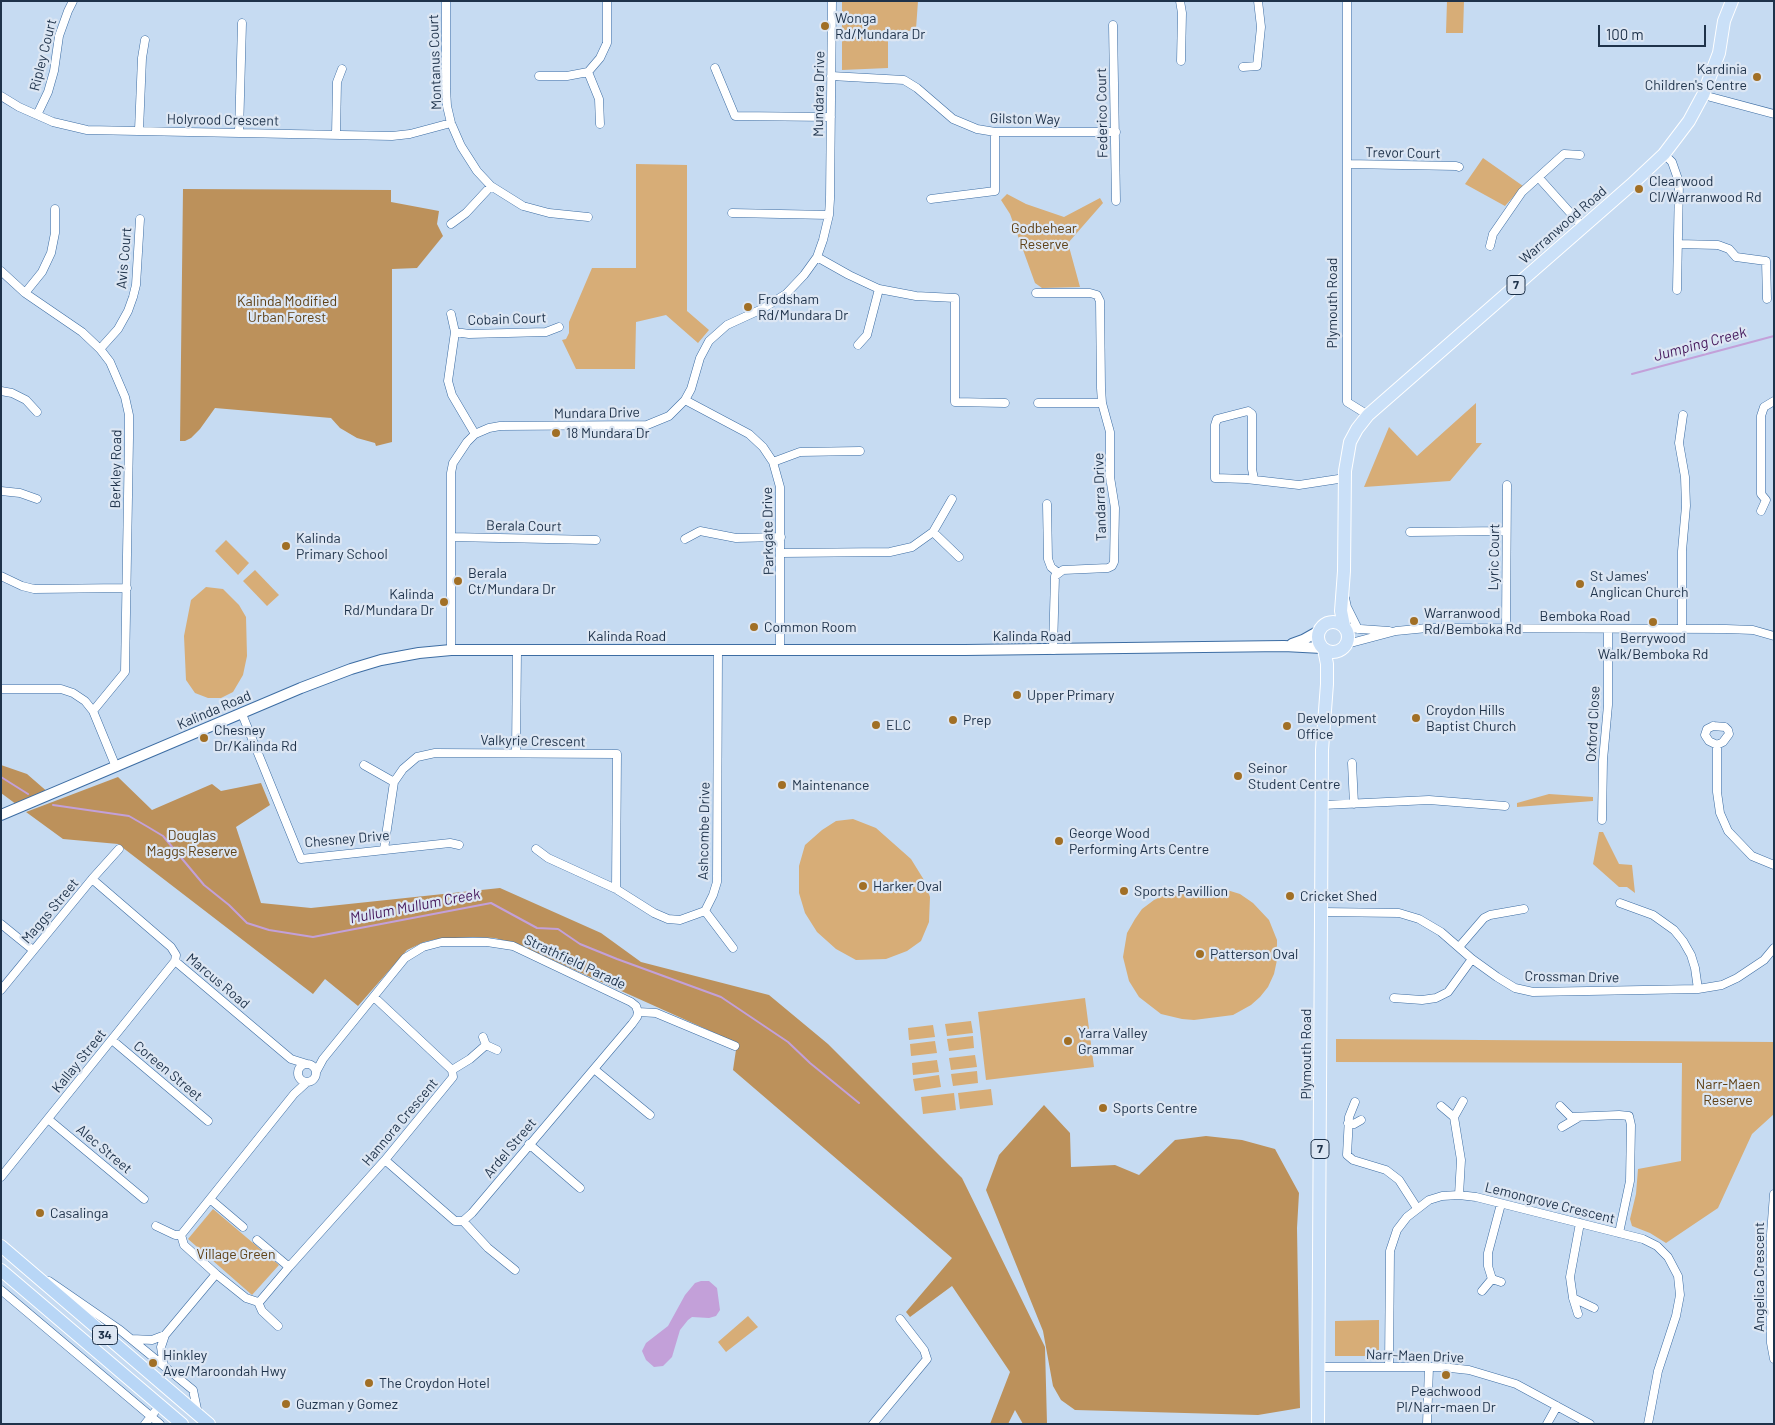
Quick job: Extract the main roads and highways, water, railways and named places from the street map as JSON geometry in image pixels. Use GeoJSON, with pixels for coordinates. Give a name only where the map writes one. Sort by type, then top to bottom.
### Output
{"type":"FeatureCollection","features":[{"type":"Feature","properties":{"kind":"highway","name":"34"},"geometry":{"type":"LineString","coordinates":[[1,1246],[209,1424]]}},
{"type":"Feature","properties":{"kind":"highway","name":"34"},"geometry":{"type":"LineString","coordinates":[[1,1270],[161,1404],[182,1424]]}},
{"type":"Feature","properties":{"kind":"main road","name":"Warranwood Road"},"geometry":{"type":"LineString","coordinates":[[1343,587],[1345,478],[1350,442],[1357,429],[1368,415],[1632,185],[1664,154],[1689,121],[1703,95],[1719,53],[1724,21],[1723,1]]}},
{"type":"Feature","properties":{"kind":"main road","name":"Warranwood Road"},"geometry":{"type":"LineString","coordinates":[[1724,21],[1732,1]]}},
{"type":"Feature","properties":{"kind":"main road","name":"7"},"geometry":{"type":"LineString","coordinates":[[1323,648],[1318,640],[1343,587]]}},
{"type":"Feature","properties":{"kind":"main road","name":"7"},"geometry":{"type":"LineString","coordinates":[[1343,587],[1341,611],[1349,628],[1344,647]]}},
{"type":"Feature","properties":{"kind":"main road"},"geometry":{"type":"LineString","coordinates":[[1324,627],[1334,622],[1349,628]]}},
{"type":"Feature","properties":{"kind":"main road"},"geometry":{"type":"LineString","coordinates":[[1323,648],[1332,652],[1344,647]]}},
{"type":"Feature","properties":{"kind":"main road","name":"Plymouth Road"},"geometry":{"type":"LineString","coordinates":[[1327,684],[1336,660],[1344,647]]}},
{"type":"Feature","properties":{"kind":"main road","name":"Plymouth Road"},"geometry":{"type":"LineString","coordinates":[[1318,1424],[1322,743],[1327,684],[1327,664],[1323,648]]}},
{"type":"Feature","properties":{"kind":"waterway","name":"Jumping Creek"},"geometry":{"type":"LineString","coordinates":[[1632,374],[1774,336]]}},
{"type":"Feature","properties":{"kind":"waterway","name":"Mullum Mullum Creek"},"geometry":{"type":"LineString","coordinates":[[1,777],[28,794]]}},
{"type":"Feature","properties":{"kind":"waterway","name":"Mullum Mullum Creek"},"geometry":{"type":"LineString","coordinates":[[53,805],[129,816],[163,836],[204,885],[229,905],[247,923],[269,930],[313,937],[491,903],[537,928],[558,929],[580,944],[721,997],[788,1042],[810,1063],[859,1103]]}},
{"type":"Feature","properties":{"kind":"place","name":"Wonga Rd/Mundara Dr"},"geometry":{"type":"Point","coordinates":[825,26]}},
{"type":"Feature","properties":{"kind":"place","name":"Kardinia Children's Centre"},"geometry":{"type":"Point","coordinates":[1757,77]}},
{"type":"Feature","properties":{"kind":"place","name":"Clearwood Cl/Warranwood Rd"},"geometry":{"type":"Point","coordinates":[1639,189]}},
{"type":"Feature","properties":{"kind":"place","name":"Frodsham Rd/Mundara Dr"},"geometry":{"type":"Point","coordinates":[748,307]}},
{"type":"Feature","properties":{"kind":"place","name":"18 Mundara Dr"},"geometry":{"type":"Point","coordinates":[556,433]}},
{"type":"Feature","properties":{"kind":"place","name":"Kalinda Primary School"},"geometry":{"type":"Point","coordinates":[286,546]}},
{"type":"Feature","properties":{"kind":"place","name":"Berala Ct/Mundara Dr"},"geometry":{"type":"Point","coordinates":[458,581]}},
{"type":"Feature","properties":{"kind":"place","name":"St James' Anglican Church"},"geometry":{"type":"Point","coordinates":[1580,584]}},
{"type":"Feature","properties":{"kind":"place","name":"Kalinda Rd/Mundara Dr"},"geometry":{"type":"Point","coordinates":[444,602]}},
{"type":"Feature","properties":{"kind":"place","name":"Warranwood Rd/Bemboka Rd"},"geometry":{"type":"Point","coordinates":[1414,621]}},
{"type":"Feature","properties":{"kind":"place","name":"Berrywood Walk/Bemboka Rd"},"geometry":{"type":"Point","coordinates":[1653,622]}},
{"type":"Feature","properties":{"kind":"place","name":"Common Room"},"geometry":{"type":"Point","coordinates":[754,627]}},
{"type":"Feature","properties":{"kind":"place","name":"Upper Primary"},"geometry":{"type":"Point","coordinates":[1017,695]}},
{"type":"Feature","properties":{"kind":"place","name":"Croydon Hills Baptist Church"},"geometry":{"type":"Point","coordinates":[1416,718]}},
{"type":"Feature","properties":{"kind":"place","name":"Prep"},"geometry":{"type":"Point","coordinates":[953,720]}},
{"type":"Feature","properties":{"kind":"place","name":"ELC"},"geometry":{"type":"Point","coordinates":[876,725]}},
{"type":"Feature","properties":{"kind":"place","name":"Development Office"},"geometry":{"type":"Point","coordinates":[1287,726]}},
{"type":"Feature","properties":{"kind":"place","name":"Chesney Dr/Kalinda Rd"},"geometry":{"type":"Point","coordinates":[204,738]}},
{"type":"Feature","properties":{"kind":"place","name":"Seinor Student Centre"},"geometry":{"type":"Point","coordinates":[1238,776]}},
{"type":"Feature","properties":{"kind":"place","name":"Maintenance"},"geometry":{"type":"Point","coordinates":[782,785]}},
{"type":"Feature","properties":{"kind":"place","name":"George Wood Performing Arts Centre"},"geometry":{"type":"Point","coordinates":[1059,841]}},
{"type":"Feature","properties":{"kind":"place","name":"Harker Oval"},"geometry":{"type":"Point","coordinates":[863,886]}},
{"type":"Feature","properties":{"kind":"place","name":"Sports Pavillion"},"geometry":{"type":"Point","coordinates":[1124,891]}},
{"type":"Feature","properties":{"kind":"place","name":"Cricket Shed"},"geometry":{"type":"Point","coordinates":[1290,896]}},
{"type":"Feature","properties":{"kind":"place","name":"Patterson Oval"},"geometry":{"type":"Point","coordinates":[1200,954]}},
{"type":"Feature","properties":{"kind":"place","name":"Yarra Valley Grammar"},"geometry":{"type":"Point","coordinates":[1068,1041]}},
{"type":"Feature","properties":{"kind":"place","name":"Sports Centre"},"geometry":{"type":"Point","coordinates":[1103,1108]}},
{"type":"Feature","properties":{"kind":"place","name":"Casalinga"},"geometry":{"type":"Point","coordinates":[40,1213]}},
{"type":"Feature","properties":{"kind":"place","name":"Hinkley Ave/Maroondah Hwy"},"geometry":{"type":"Point","coordinates":[153,1363]}},
{"type":"Feature","properties":{"kind":"place","name":"Peachwood Pl/Narr-maen Dr"},"geometry":{"type":"Point","coordinates":[1446,1375]}},
{"type":"Feature","properties":{"kind":"place","name":"The Croydon Hotel"},"geometry":{"type":"Point","coordinates":[369,1383]}},
{"type":"Feature","properties":{"kind":"place","name":"Guzman y Gomez"},"geometry":{"type":"Point","coordinates":[286,1404]}},
{"type":"Feature","properties":{"kind":"park label","name":"Godbehear Reserve"},"geometry":{"type":"Point","coordinates":[1044,236]}},
{"type":"Feature","properties":{"kind":"park label","name":"Kalinda Modified Urban Forest"},"geometry":{"type":"Point","coordinates":[287,310]}},
{"type":"Feature","properties":{"kind":"park label","name":"Douglas Maggs Reserve"},"geometry":{"type":"Point","coordinates":[192,844]}},
{"type":"Feature","properties":{"kind":"park label","name":"Narr-Maen Reserve"},"geometry":{"type":"Point","coordinates":[1728,1092]}},
{"type":"Feature","properties":{"kind":"park label","name":"Village Green"},"geometry":{"type":"Point","coordinates":[236,1254]}}]}
